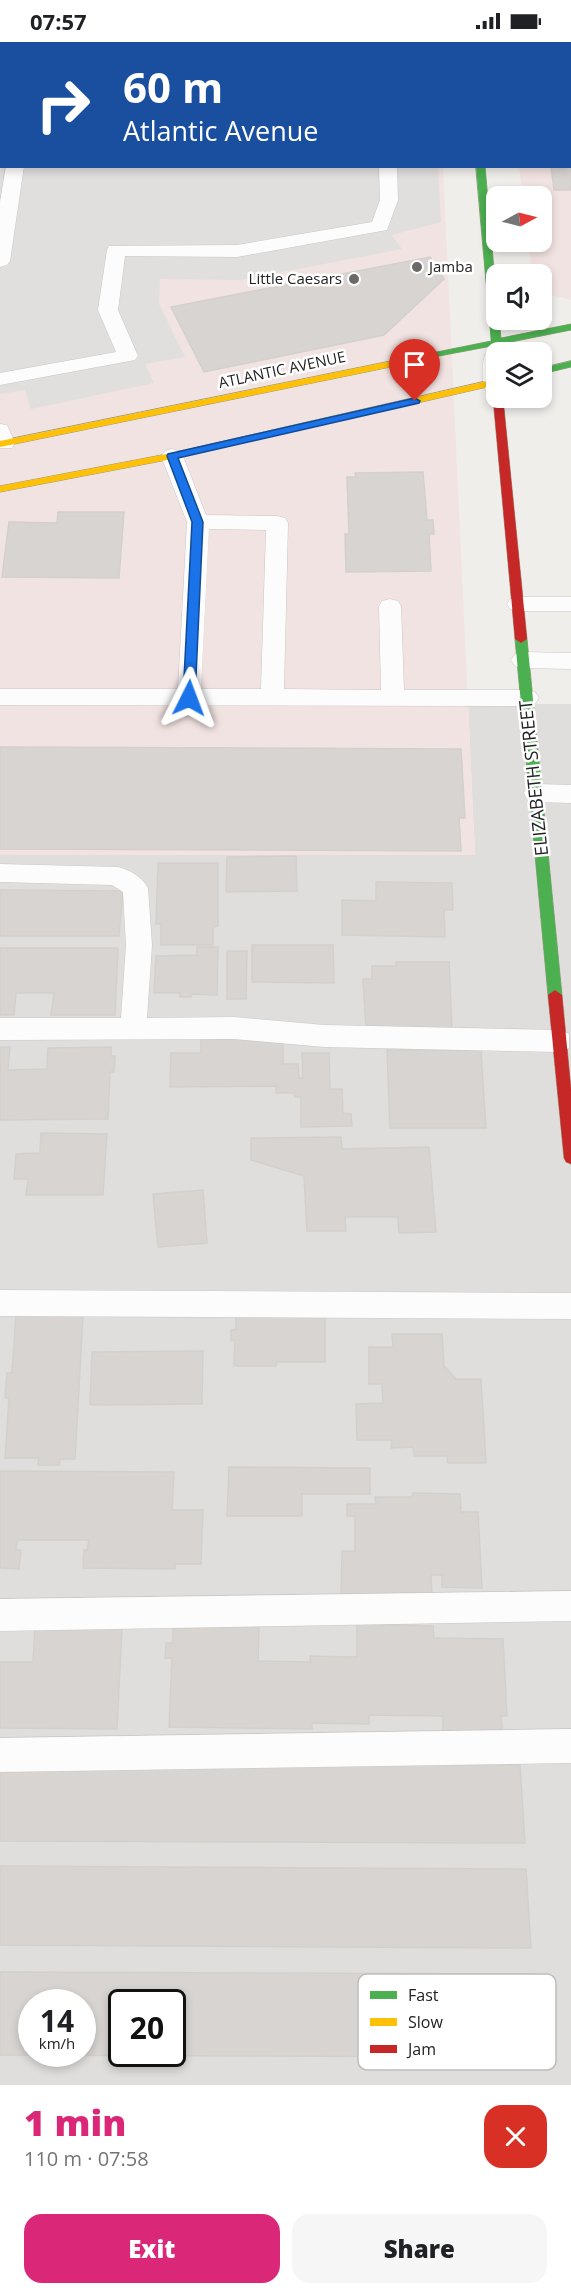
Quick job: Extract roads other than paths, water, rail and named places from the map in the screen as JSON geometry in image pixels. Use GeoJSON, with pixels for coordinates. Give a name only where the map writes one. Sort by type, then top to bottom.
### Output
{"type":"FeatureCollection","features":[{"type":"Feature","properties":{"kind":"street"},"geometry":{"type":"LineString","coordinates":[[480,168],[496,342]]}},
{"type":"Feature","properties":{"kind":"street","name":"ATLANTIC AVENUE"},"geometry":{"type":"LineString","coordinates":[[523,342],[571,327]]}},
{"type":"Feature","properties":{"kind":"street","name":"ATLANTIC AVENUE"},"geometry":{"type":"LineString","coordinates":[[2,439],[486,352]]}},
{"type":"Feature","properties":{"kind":"street"},"geometry":{"type":"LineString","coordinates":[[552,369],[571,364]]}},
{"type":"Feature","properties":{"kind":"street"},"geometry":{"type":"LineString","coordinates":[[0,489],[172,456],[486,384]]}},
{"type":"Feature","properties":{"kind":"street","name":"ELIZABETH STREET"},"geometry":{"type":"LineString","coordinates":[[499,408],[571,1158]]}},
{"type":"Feature","properties":{"kind":"lane"},"geometry":{"type":"LineString","coordinates":[[0,261],[15,168]]}},
{"type":"Feature","properties":{"kind":"lane"},"geometry":{"type":"LineString","coordinates":[[0,380],[128,356],[108,310],[116,250],[237,251],[380,226],[389,200],[388,168]]}},
{"type":"Feature","properties":{"kind":"lane"},"geometry":{"type":"LineString","coordinates":[[172,456],[198,522],[189,698]]}},
{"type":"Feature","properties":{"kind":"lane"},"geometry":{"type":"LineString","coordinates":[[198,522],[277,523],[272,698]]}},
{"type":"Feature","properties":{"kind":"lane"},"geometry":{"type":"LineString","coordinates":[[518,604],[571,604]]}},
{"type":"Feature","properties":{"kind":"lane"},"geometry":{"type":"LineString","coordinates":[[390,606],[393,698]]}},
{"type":"Feature","properties":{"kind":"lane"},"geometry":{"type":"LineString","coordinates":[[523,660],[571,661]]}},
{"type":"Feature","properties":{"kind":"lane"},"geometry":{"type":"LineString","coordinates":[[0,698],[526,698]]}},
{"type":"Feature","properties":{"kind":"lane"},"geometry":{"type":"LineString","coordinates":[[536,793],[571,794]]}},
{"type":"Feature","properties":{"kind":"lane"},"geometry":{"type":"LineString","coordinates":[[0,873],[118,876],[135,888],[139,945],[133,1029]]}},
{"type":"Feature","properties":{"kind":"lane"},"geometry":{"type":"LineString","coordinates":[[0,1029],[234,1028],[324,1036],[560,1041]]}},
{"type":"Feature","properties":{"kind":"lane"},"geometry":{"type":"LineString","coordinates":[[0,1303],[571,1306]]}},
{"type":"Feature","properties":{"kind":"lane"},"geometry":{"type":"LineString","coordinates":[[0,1615],[571,1606]]}},
{"type":"Feature","properties":{"kind":"lane"},"geometry":{"type":"LineString","coordinates":[[0,1755],[571,1746]]}},
{"type":"Feature","properties":{"kind":"place","name":"Jamba"},"geometry":{"type":"Point","coordinates":[417,267]}},
{"type":"Feature","properties":{"kind":"place","name":"Little Caesars"},"geometry":{"type":"Point","coordinates":[354,279]}}]}
